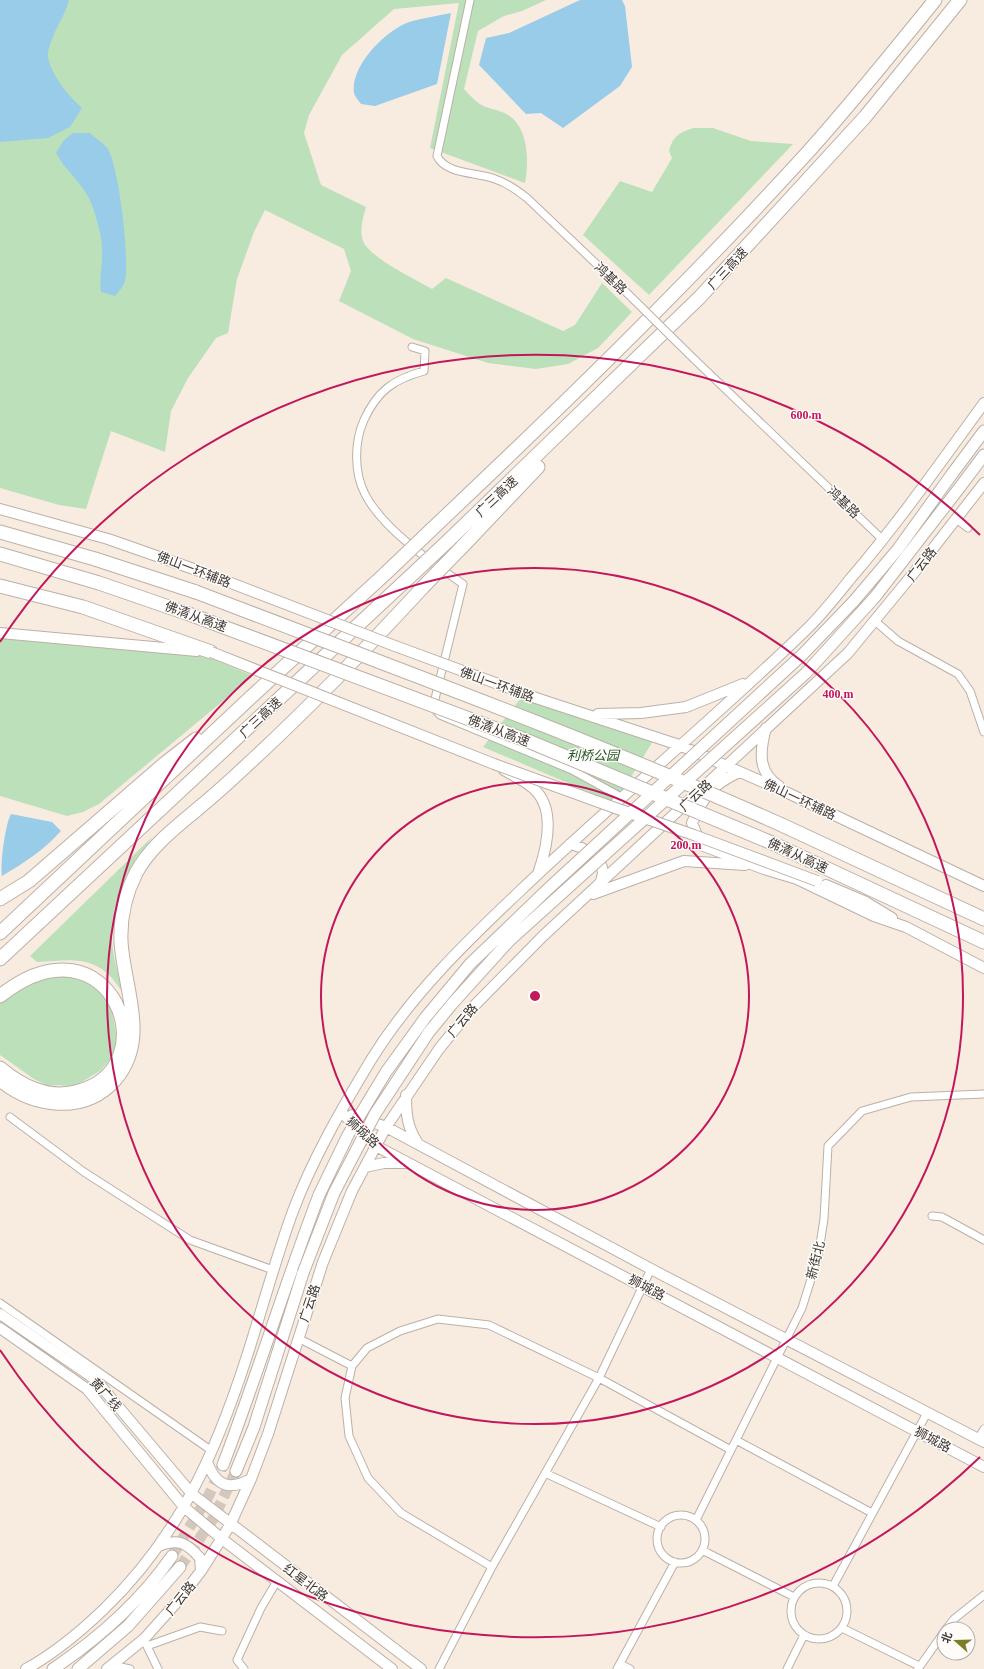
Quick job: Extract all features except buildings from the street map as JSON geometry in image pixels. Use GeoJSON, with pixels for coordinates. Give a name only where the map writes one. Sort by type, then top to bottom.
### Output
{"type":"FeatureCollection","features":[{"type":"Feature","properties":{"kind":"highway","name":"广三高速"},"geometry":{"type":"LineString","coordinates":[[0,933],[250,698],[386,573],[623,345],[716,250],[844,110],[935,0]]}},
{"type":"Feature","properties":{"kind":"highway","name":"广三高速"},"geometry":{"type":"LineString","coordinates":[[0,959],[448,541],[700,297],[832,155],[897,80],[960,0]]}},
{"type":"Feature","properties":{"kind":"highway"},"geometry":{"type":"LineString","coordinates":[[0,1080],[10,1088],[26,1096],[57,1104],[82,1101],[93,1097],[105,1090],[115,1080],[130,1056],[134,1038],[133,1014],[123,957],[121,926],[126,899],[137,872],[156,847],[275,739],[331,684],[511,497],[627,369]]}},
{"type":"Feature","properties":{"kind":"highway","name":"佛清从高速"},"geometry":{"type":"LineString","coordinates":[[0,532],[95,559],[196,592],[513,712],[699,788],[984,919]]}},
{"type":"Feature","properties":{"kind":"highway","name":"佛清从高速"},"geometry":{"type":"LineString","coordinates":[[0,554],[130,593],[450,711],[563,756],[772,843],[984,942]]}},
{"type":"Feature","properties":{"kind":"highway"},"geometry":{"type":"LineString","coordinates":[[0,559],[64,572]]}},
{"type":"Feature","properties":{"kind":"highway"},"geometry":{"type":"LineString","coordinates":[[0,582],[14,588]]}},
{"type":"Feature","properties":{"kind":"highway"},"geometry":{"type":"LineString","coordinates":[[0,586],[14,588],[84,607],[211,652]]}},
{"type":"Feature","properties":{"kind":"highway"},"geometry":{"type":"LineString","coordinates":[[0,899],[29,881],[164,764],[250,698]]}},
{"type":"Feature","properties":{"kind":"highway"},"geometry":{"type":"LineString","coordinates":[[0,996],[25,979],[39,973],[53,970],[67,970],[81,973],[94,978],[112,995],[118,1006],[124,1030],[120,1055],[113,1068],[99,1081],[81,1091],[68,1094],[54,1094],[40,1091],[11,1078],[0,1068]]}},
{"type":"Feature","properties":{"kind":"main road"},"geometry":{"type":"LineString","coordinates":[[26,1669],[43,1660],[83,1629],[119,1594],[150,1560],[192,1494],[222,1427],[247,1358],[273,1270],[294,1209],[316,1160],[341,1112],[374,1055],[438,972],[538,873],[751,681],[813,623],[884,540],[984,403]]}},
{"type":"Feature","properties":{"kind":"main road"},"geometry":{"type":"LineString","coordinates":[[223,1465],[248,1399],[294,1262],[320,1195],[348,1135],[386,1072],[425,1018],[470,964],[548,889],[802,655],[854,601],[898,549],[984,431]]}},
{"type":"Feature","properties":{"kind":"main road","name":"广云路"},"geometry":{"type":"LineString","coordinates":[[236,1470],[254,1427],[303,1273],[334,1193],[360,1141],[390,1089],[438,1021],[509,941],[806,673],[875,598],[984,455]]}},
{"type":"Feature","properties":{"kind":"main road","name":"广云路"},"geometry":{"type":"LineString","coordinates":[[109,1667],[145,1642],[201,1572],[230,1525],[251,1479],[285,1383],[323,1262],[352,1191],[386,1127],[406,1095],[439,1049],[473,1007],[585,897],[766,727],[848,653],[984,483]]}},
{"type":"Feature","properties":{"kind":"main road","name":"佛山一环辅路"},"geometry":{"type":"LineString","coordinates":[[0,509],[108,539],[206,573],[395,646],[536,698],[679,745],[790,794],[984,886]]}},
{"type":"Feature","properties":{"kind":"main road"},"geometry":{"type":"LineString","coordinates":[[0,633],[211,652],[494,764],[694,835],[816,881],[864,901],[906,927],[984,968]]}},
{"type":"Feature","properties":{"kind":"main road"},"geometry":{"type":"LineString","coordinates":[[586,714],[641,713],[686,707],[751,681]]}},
{"type":"Feature","properties":{"kind":"main road"},"geometry":{"type":"LineString","coordinates":[[766,727],[760,750],[763,767],[772,782],[790,794]]}},
{"type":"Feature","properties":{"kind":"main road"},"geometry":{"type":"LineString","coordinates":[[494,764],[534,789],[544,805],[548,827],[546,852],[538,873]]}},
{"type":"Feature","properties":{"kind":"main road"},"geometry":{"type":"LineString","coordinates":[[739,772],[720,780],[701,801],[692,823],[701,845],[764,869],[797,879],[874,916],[906,927]]}},
{"type":"Feature","properties":{"kind":"main road"},"geometry":{"type":"LineString","coordinates":[[570,844],[581,846],[596,857],[603,871],[600,884]]}},
{"type":"Feature","properties":{"kind":"main road"},"geometry":{"type":"LineString","coordinates":[[585,897],[684,861],[744,865],[764,869]]}},
{"type":"Feature","properties":{"kind":"main road"},"geometry":{"type":"LineString","coordinates":[[406,1095],[406,1120],[410,1131],[418,1144]]}},
{"type":"Feature","properties":{"kind":"main road","name":"狮城路"},"geometry":{"type":"LineString","coordinates":[[341,1112],[386,1127],[650,1269],[981,1441]]}},
{"type":"Feature","properties":{"kind":"main road","name":"狮城路"},"geometry":{"type":"LineString","coordinates":[[341,1112],[376,1146],[777,1356],[984,1467]]}},
{"type":"Feature","properties":{"kind":"main road"},"geometry":{"type":"LineString","coordinates":[[365,1167],[384,1163],[410,1163]]}},
{"type":"Feature","properties":{"kind":"main road","name":"黄广线"},"geometry":{"type":"LineString","coordinates":[[0,1314],[95,1379],[192,1494]]}},
{"type":"Feature","properties":{"kind":"main road","name":"黄广线"},"geometry":{"type":"LineString","coordinates":[[0,1328],[87,1389],[184,1508]]}},
{"type":"Feature","properties":{"kind":"main road"},"geometry":{"type":"LineString","coordinates":[[207,1462],[213,1476],[222,1484],[240,1485],[251,1479]]}},
{"type":"Feature","properties":{"kind":"main road","name":"红星北路"},"geometry":{"type":"LineString","coordinates":[[192,1494],[230,1525],[421,1669]]}},
{"type":"Feature","properties":{"kind":"main road","name":"红星北路"},"geometry":{"type":"LineString","coordinates":[[184,1508],[222,1539],[392,1669]]}},
{"type":"Feature","properties":{"kind":"main road"},"geometry":{"type":"LineString","coordinates":[[159,1546],[168,1542],[184,1544],[200,1558],[201,1572]]}},
{"type":"Feature","properties":{"kind":"main road"},"geometry":{"type":"LineString","coordinates":[[53,1669],[108,1628],[140,1596],[172,1556]]}},
{"type":"Feature","properties":{"kind":"main road","name":"广云路"},"geometry":{"type":"LineString","coordinates":[[78,1669],[128,1626],[180,1567]]}},
{"type":"Feature","properties":{"kind":"street","name":"鸿基路"},"geometry":{"type":"LineString","coordinates":[[470,0],[437,156],[440,163],[447,167],[494,178],[510,185],[527,198],[627,293],[694,360],[884,540]]}},
{"type":"Feature","properties":{"kind":"street"},"geometry":{"type":"LineString","coordinates":[[412,347],[425,351],[424,371],[402,377],[387,388],[370,407],[360,430],[357,455],[359,476],[365,494],[378,513],[423,557],[463,584],[433,707],[440,715],[572,770],[621,797]]}},
{"type":"Feature","properties":{"kind":"street"},"geometry":{"type":"LineString","coordinates":[[956,519],[968,528]]}},
{"type":"Feature","properties":{"kind":"street"},"geometry":{"type":"LineString","coordinates":[[875,621],[898,640],[958,674],[970,691],[984,732]]}},
{"type":"Feature","properties":{"kind":"street","name":"新街北"},"geometry":{"type":"LineString","coordinates":[[696,1520],[802,1308],[818,1257],[824,1218],[828,1146],[862,1111],[911,1097],[984,1094]]}},
{"type":"Feature","properties":{"kind":"street"},"geometry":{"type":"LineString","coordinates":[[10,1116],[84,1172],[190,1240],[273,1270]]}},
{"type":"Feature","properties":{"kind":"street"},"geometry":{"type":"LineString","coordinates":[[932,1216],[942,1217],[984,1240]]}},
{"type":"Feature","properties":{"kind":"street"},"geometry":{"type":"LineString","coordinates":[[439,1669],[492,1567],[599,1378],[650,1269]]}},
{"type":"Feature","properties":{"kind":"street"},"geometry":{"type":"LineString","coordinates":[[0,1303],[212,1451]]}},
{"type":"Feature","properties":{"kind":"street"},"geometry":{"type":"LineString","coordinates":[[492,1567],[401,1513],[368,1478],[349,1436],[345,1398],[352,1366],[367,1348],[400,1331],[438,1319],[489,1325],[599,1378],[731,1450]]}},
{"type":"Feature","properties":{"kind":"street"},"geometry":{"type":"LineString","coordinates":[[298,1338],[352,1366]]}},
{"type":"Feature","properties":{"kind":"street"},"geometry":{"type":"LineString","coordinates":[[833,1586],[927,1413]]}},
{"type":"Feature","properties":{"kind":"street"},"geometry":{"type":"LineString","coordinates":[[981,1441],[984,1429]]}},
{"type":"Feature","properties":{"kind":"street"},"geometry":{"type":"LineString","coordinates":[[736,1440],[872,1513]]}},
{"type":"Feature","properties":{"kind":"street"},"geometry":{"type":"LineString","coordinates":[[545,1473],[660,1527]]}},
{"type":"Feature","properties":{"kind":"street"},"geometry":{"type":"LineString","coordinates":[[678,1515],[686,1515],[696,1520],[704,1531],[702,1550],[690,1561],[674,1562],[667,1559],[661,1553],[658,1545],[657,1537],[660,1527],[669,1518],[678,1515]]}},
{"type":"Feature","properties":{"kind":"street"},"geometry":{"type":"LineString","coordinates":[[702,1550],[794,1597]]}},
{"type":"Feature","properties":{"kind":"street"},"geometry":{"type":"LineString","coordinates":[[630,1669],[619,1666],[674,1562]]}},
{"type":"Feature","properties":{"kind":"street"},"geometry":{"type":"LineString","coordinates":[[244,1669],[237,1660],[261,1608],[277,1581]]}},
{"type":"Feature","properties":{"kind":"street"},"geometry":{"type":"LineString","coordinates":[[813,1583],[823,1583],[833,1586],[840,1592],[847,1606],[847,1615],[842,1628],[838,1633],[823,1639],[813,1639],[804,1635],[796,1629],[792,1620],[790,1610],[794,1597],[804,1586],[813,1583]]}},
{"type":"Feature","properties":{"kind":"street"},"geometry":{"type":"LineString","coordinates":[[952,1621],[984,1595]]}},
{"type":"Feature","properties":{"kind":"street"},"geometry":{"type":"LineString","coordinates":[[158,1669],[145,1642],[200,1627],[222,1631]]}},
{"type":"Feature","properties":{"kind":"street"},"geometry":{"type":"LineString","coordinates":[[842,1628],[918,1667],[936,1643]]}},
{"type":"Feature","properties":{"kind":"street"},"geometry":{"type":"LineString","coordinates":[[787,1669],[804,1635]]}},
{"type":"Feature","properties":{"kind":"street"},"geometry":{"type":"LineString","coordinates":[[109,1667],[130,1669]]}},
{"type":"Feature","properties":{"kind":"green space"},"geometry":{"type":"Polygon","coordinates":[[[0,0],[546,0],[522,11],[504,16],[478,31],[464,89],[480,104],[508,115],[520,128],[524,137],[527,156],[525,183],[430,148],[459,3],[394,9],[342,55],[309,115],[304,133],[321,185],[366,207],[361,233],[367,248],[383,261],[432,289],[446,278],[563,331],[575,325],[602,283],[632,312],[598,348],[568,364],[536,369],[488,363],[413,339],[339,301],[351,271],[344,249],[265,210],[254,232],[237,279],[228,333],[216,338],[188,378],[171,411],[165,452],[111,431],[86,509],[59,505],[0,488],[0,0]]]}},
{"type":"Feature","properties":{"kind":"green space"},"geometry":{"type":"Polygon","coordinates":[[[693,128],[713,128],[751,141],[793,144],[649,295],[583,235],[620,181],[652,192],[672,158],[669,151],[672,142],[680,134],[693,128]]]}},
{"type":"Feature","properties":{"kind":"green space"},"geometry":{"type":"Polygon","coordinates":[[[0,637],[207,656],[253,676],[99,804],[83,812],[67,816],[0,796],[0,637]]]}},
{"type":"Feature","properties":{"kind":"green space","name":"利桥公园"},"geometry":{"type":"Polygon","coordinates":[[[527,690],[653,741],[615,803],[483,747],[527,690]]]}},
{"type":"Feature","properties":{"kind":"green space"},"geometry":{"type":"Polygon","coordinates":[[[152,837],[134,862],[118,897],[114,912],[112,942],[114,958],[125,995],[111,977],[94,965],[76,960],[37,962],[30,956],[152,837]]]}},
{"type":"Feature","properties":{"kind":"green space"},"geometry":{"type":"Polygon","coordinates":[[[61,975],[83,980],[98,989],[110,1001],[117,1038],[115,1054],[100,1071],[75,1086],[46,1085],[34,1079],[0,1055],[0,1003],[41,978],[61,975]]]}},
{"type":"Feature","properties":{"kind":"water"},"geometry":{"type":"Polygon","coordinates":[[[0,0],[69,0],[54,34],[48,57],[53,72],[57,78],[71,97],[82,108],[70,127],[48,138],[0,142],[0,0]]]}},
{"type":"Feature","properties":{"kind":"water"},"geometry":{"type":"Polygon","coordinates":[[[580,0],[622,0],[625,6],[632,67],[620,86],[563,128],[541,113],[526,114],[479,65],[486,38],[509,33],[580,0]]]}},
{"type":"Feature","properties":{"kind":"water"},"geometry":{"type":"Polygon","coordinates":[[[451,13],[437,84],[375,106],[361,104],[354,93],[354,83],[358,72],[371,50],[400,26],[409,22],[451,13]]]}},
{"type":"Feature","properties":{"kind":"water"},"geometry":{"type":"Polygon","coordinates":[[[73,133],[90,133],[108,149],[112,159],[120,194],[126,254],[125,281],[115,296],[101,292],[100,281],[102,243],[98,223],[89,198],[56,153],[64,140],[73,133]]]}},
{"type":"Feature","properties":{"kind":"water"},"geometry":{"type":"Polygon","coordinates":[[[11,814],[52,822],[61,831],[33,856],[2,876],[4,845],[11,814]]]}},
{"type":"Feature","properties":{"kind":"tunnel"},"geometry":{"type":"LineString","coordinates":[[172,1556],[209,1495],[223,1465]]}},
{"type":"Feature","properties":{"kind":"tunnel"},"geometry":{"type":"LineString","coordinates":[[180,1567],[213,1519],[236,1471]]}}]}
